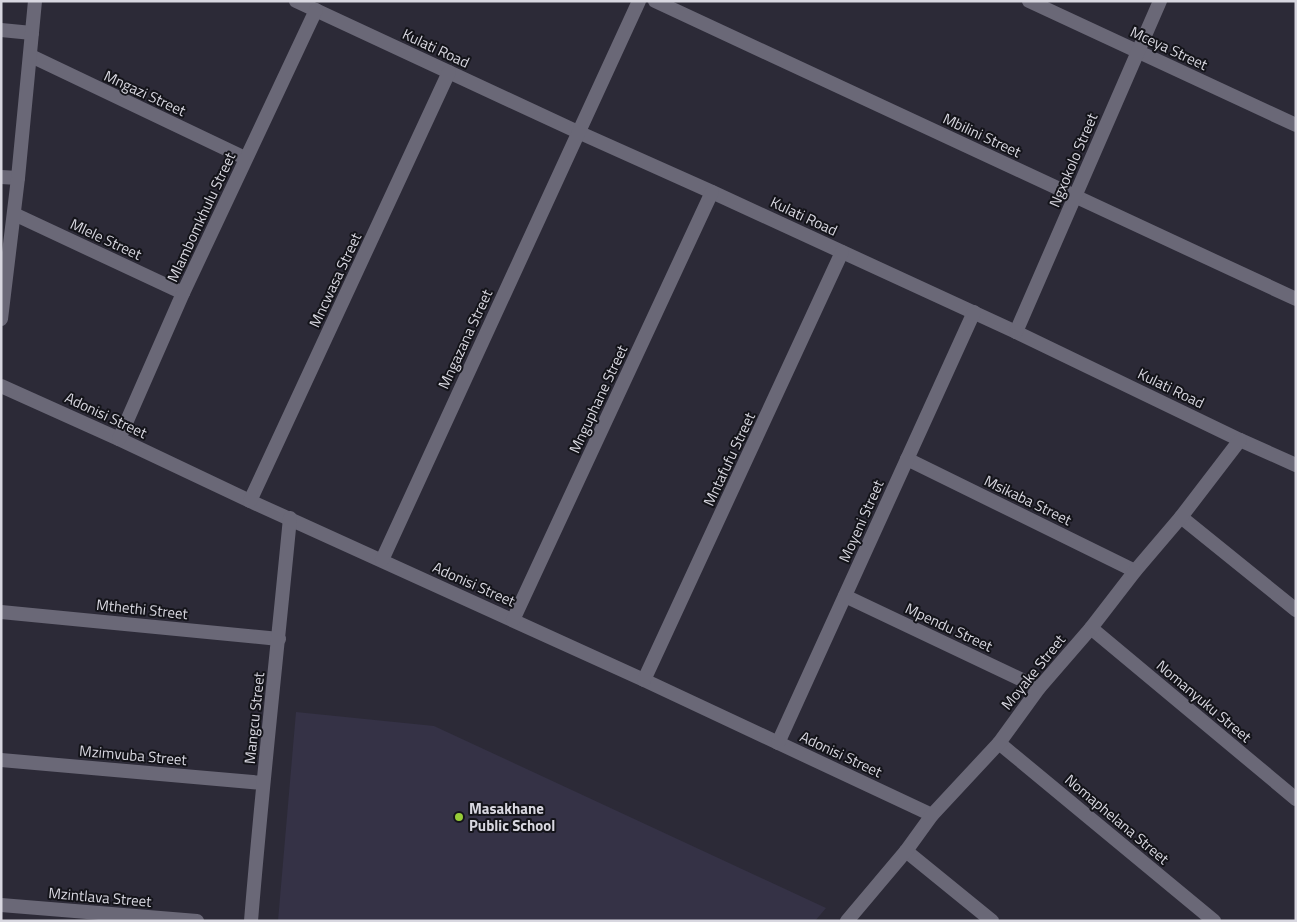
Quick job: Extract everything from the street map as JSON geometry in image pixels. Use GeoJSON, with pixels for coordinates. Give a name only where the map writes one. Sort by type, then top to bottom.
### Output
{"type":"FeatureCollection","features":[{"type":"Feature","properties":{"kind":"street"},"geometry":{"type":"LineString","coordinates":[[1,319],[18,178],[35,1]]}},
{"type":"Feature","properties":{"kind":"street","name":"Kulati Road"},"geometry":{"type":"LineString","coordinates":[[296,1],[974,312],[1296,465]]}},
{"type":"Feature","properties":{"kind":"street","name":"Mngazana Street"},"geometry":{"type":"LineString","coordinates":[[382,560],[639,1]]}},
{"type":"Feature","properties":{"kind":"street","name":"Mbilini Street"},"geometry":{"type":"LineString","coordinates":[[655,1],[1296,299]]}},
{"type":"Feature","properties":{"kind":"street","name":"Mceya Street"},"geometry":{"type":"LineString","coordinates":[[1029,1],[1296,125]]}},
{"type":"Feature","properties":{"kind":"street","name":"Ngxokolo Street"},"geometry":{"type":"LineString","coordinates":[[1016,332],[1160,1]]}},
{"type":"Feature","properties":{"kind":"street","name":"Mlambomkhulu Street"},"geometry":{"type":"LineString","coordinates":[[119,439],[183,293],[316,10]]}},
{"type":"Feature","properties":{"kind":"street"},"geometry":{"type":"LineString","coordinates":[[1,30],[32,33]]}},
{"type":"Feature","properties":{"kind":"street","name":"Mngazi Street"},"geometry":{"type":"LineString","coordinates":[[31,56],[245,158]]}},
{"type":"Feature","properties":{"kind":"street","name":"Mncwasa Street"},"geometry":{"type":"LineString","coordinates":[[250,501],[449,72]]}},
{"type":"Feature","properties":{"kind":"street"},"geometry":{"type":"LineString","coordinates":[[1,177],[18,178]]}},
{"type":"Feature","properties":{"kind":"street","name":"Mnguphane Street"},"geometry":{"type":"LineString","coordinates":[[513,620],[712,192]]}},
{"type":"Feature","properties":{"kind":"street","name":"Mlele Street"},"geometry":{"type":"LineString","coordinates":[[14,214],[183,293]]}},
{"type":"Feature","properties":{"kind":"street","name":"Mntafufu Street"},"geometry":{"type":"LineString","coordinates":[[644,680],[842,252]]}},
{"type":"Feature","properties":{"kind":"street","name":"Moyeni Street"},"geometry":{"type":"LineString","coordinates":[[778,743],[974,312]]}},
{"type":"Feature","properties":{"kind":"street","name":"Adonisi Street"},"geometry":{"type":"LineString","coordinates":[[1,386],[932,814]]}},
{"type":"Feature","properties":{"kind":"street","name":"Moyake Street"},"geometry":{"type":"LineString","coordinates":[[848,921],[906,851],[932,814],[998,743],[1039,688],[1091,628],[1135,571],[1181,517],[1240,440]]}},
{"type":"Feature","properties":{"kind":"street","name":"Msikaba Street"},"geometry":{"type":"LineString","coordinates":[[907,459],[1135,571]]}},
{"type":"Feature","properties":{"kind":"street"},"geometry":{"type":"LineString","coordinates":[[1181,517],[1296,610]]}},
{"type":"Feature","properties":{"kind":"street","name":"Mangcu Street"},"geometry":{"type":"LineString","coordinates":[[251,921],[290,518]]}},
{"type":"Feature","properties":{"kind":"street","name":"Mpendu Street"},"geometry":{"type":"LineString","coordinates":[[845,596],[1039,688]]}},
{"type":"Feature","properties":{"kind":"street","name":"Mthethi Street"},"geometry":{"type":"LineString","coordinates":[[1,612],[279,639]]}},
{"type":"Feature","properties":{"kind":"street","name":"Nomanyuku Street"},"geometry":{"type":"LineString","coordinates":[[1091,628],[1296,799]]}},
{"type":"Feature","properties":{"kind":"street","name":"Nomaphelana Street"},"geometry":{"type":"LineString","coordinates":[[998,743],[1214,921]]}},
{"type":"Feature","properties":{"kind":"street","name":"Mzimvuba Street"},"geometry":{"type":"LineString","coordinates":[[1,760],[263,783]]}},
{"type":"Feature","properties":{"kind":"street"},"geometry":{"type":"LineString","coordinates":[[906,851],[992,921]]}},
{"type":"Feature","properties":{"kind":"street","name":"Mzintlava Street"},"geometry":{"type":"LineString","coordinates":[[1,905],[197,921]]}},
{"type":"Feature","properties":{"kind":"shaded area","name":"Masakhane Public School"},"geometry":{"type":"Polygon","coordinates":[[[296,712],[434,726],[826,908],[815,921],[278,921],[296,712]]]}},
{"type":"Feature","properties":{"kind":"place","name":"Masakhane Public School"},"geometry":{"type":"Point","coordinates":[459,817]}}]}
